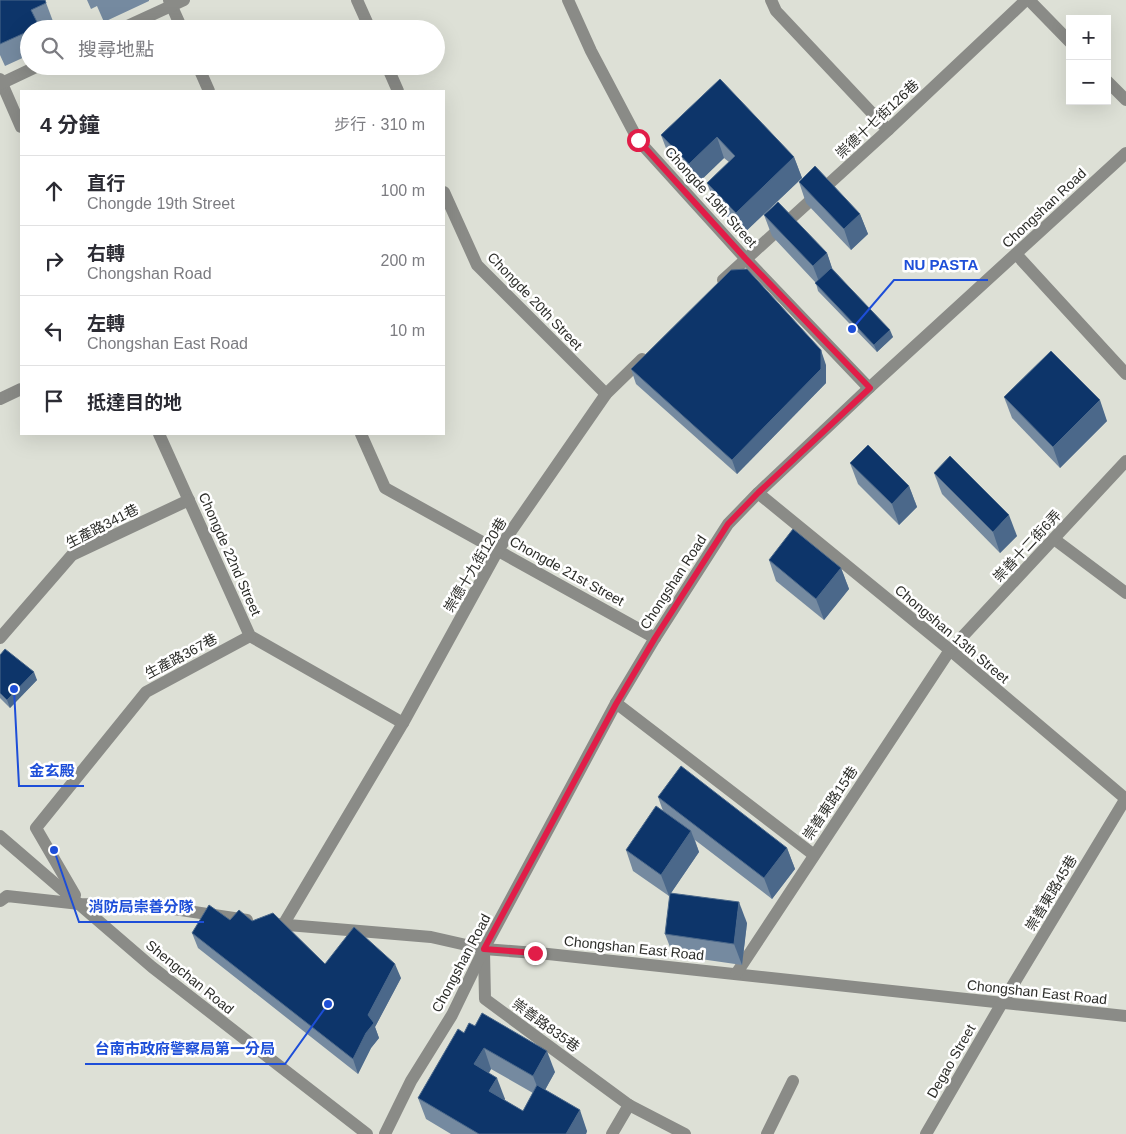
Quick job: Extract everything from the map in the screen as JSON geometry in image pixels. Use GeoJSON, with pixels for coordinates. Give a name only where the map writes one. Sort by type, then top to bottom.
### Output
{"type":"FeatureCollection","features":[{"type":"Feature","properties":{"kind":"street"},"geometry":{"type":"LineString","coordinates":[[137,20],[170,3],[184,0]]}},
{"type":"Feature","properties":{"kind":"street"},"geometry":{"type":"LineString","coordinates":[[357,0],[366,20]]}},
{"type":"Feature","properties":{"kind":"street","name":"Chongde 19th Street"},"geometry":{"type":"LineString","coordinates":[[568,0],[591,51],[638,140],[745,258],[870,388]]}},
{"type":"Feature","properties":{"kind":"street"},"geometry":{"type":"LineString","coordinates":[[771,0],[776,11],[888,130]]}},
{"type":"Feature","properties":{"kind":"street"},"geometry":{"type":"LineString","coordinates":[[1028,0],[1066,38]]}},
{"type":"Feature","properties":{"kind":"street","name":"崇德十七街126巷"},"geometry":{"type":"LineString","coordinates":[[745,258],[888,130],[1028,0]]}},
{"type":"Feature","properties":{"kind":"street"},"geometry":{"type":"LineString","coordinates":[[170,3],[178,20]]}},
{"type":"Feature","properties":{"kind":"street"},"geometry":{"type":"LineString","coordinates":[[20,74],[1,82],[20,125]]}},
{"type":"Feature","properties":{"kind":"street"},"geometry":{"type":"LineString","coordinates":[[202,75],[209,90]]}},
{"type":"Feature","properties":{"kind":"street"},"geometry":{"type":"LineString","coordinates":[[391,75],[398,90]]}},
{"type":"Feature","properties":{"kind":"street"},"geometry":{"type":"LineString","coordinates":[[1111,85],[1126,100]]}},
{"type":"Feature","properties":{"kind":"street","name":"Chongshan Road"},"geometry":{"type":"LineString","coordinates":[[385,1134],[411,1081],[452,1015],[484,949],[616,704],[655,638],[728,524],[758,493],[870,388],[1126,153]]}},
{"type":"Feature","properties":{"kind":"street","name":"Chongde 20th Street"},"geometry":{"type":"LineString","coordinates":[[445,194],[477,265],[606,394]]}},
{"type":"Feature","properties":{"kind":"street"},"geometry":{"type":"LineString","coordinates":[[1016,254],[1126,374]]}},
{"type":"Feature","properties":{"kind":"street"},"geometry":{"type":"LineString","coordinates":[[718,285],[745,258]]}},
{"type":"Feature","properties":{"kind":"street","name":"崇德十九街120巷"},"geometry":{"type":"LineString","coordinates":[[283,925],[403,723],[498,550],[606,394],[648,353]]}},
{"type":"Feature","properties":{"kind":"street"},"geometry":{"type":"LineString","coordinates":[[0,399],[20,389]]}},
{"type":"Feature","properties":{"kind":"street","name":"Chongde 22nd Street"},"geometry":{"type":"LineString","coordinates":[[159,435],[250,636],[403,723]]}},
{"type":"Feature","properties":{"kind":"street","name":"Chongde 21st Street"},"geometry":{"type":"LineString","coordinates":[[361,435],[385,488],[655,638]]}},
{"type":"Feature","properties":{"kind":"street","name":"崇善十二街6弄"},"geometry":{"type":"LineString","coordinates":[[950,650],[1126,462]]}},
{"type":"Feature","properties":{"kind":"street","name":"Chongshan 13th Street"},"geometry":{"type":"LineString","coordinates":[[758,493],[950,650],[1126,799]]}},
{"type":"Feature","properties":{"kind":"street","name":"生產路341巷"},"geometry":{"type":"LineString","coordinates":[[0,638],[72,555],[189,500]]}},
{"type":"Feature","properties":{"kind":"street"},"geometry":{"type":"LineString","coordinates":[[1054,539],[1126,593]]}},
{"type":"Feature","properties":{"kind":"street","name":"生產路367巷"},"geometry":{"type":"LineString","coordinates":[[80,904],[36,828],[146,692],[250,636]]}},
{"type":"Feature","properties":{"kind":"street","name":"崇善東路15巷"},"geometry":{"type":"LineString","coordinates":[[736,974],[950,650]]}},
{"type":"Feature","properties":{"kind":"street"},"geometry":{"type":"LineString","coordinates":[[616,704],[814,855]]}},
{"type":"Feature","properties":{"kind":"street","name":"崇善東路45巷"},"geometry":{"type":"LineString","coordinates":[[1002,1003],[1126,799]]}},
{"type":"Feature","properties":{"kind":"street","name":"Shengchan Road"},"geometry":{"type":"LineString","coordinates":[[0,836],[152,966],[367,1134]]}},
{"type":"Feature","properties":{"kind":"street","name":"Chongshan East Road"},"geometry":{"type":"LineString","coordinates":[[0,902],[7,896],[80,904],[161,907],[283,925],[431,937],[484,949],[548,954],[1126,1016]]}},
{"type":"Feature","properties":{"kind":"street","name":"崇善路835巷"},"geometry":{"type":"LineString","coordinates":[[484,949],[485,999],[629,1105],[686,1134]]}},
{"type":"Feature","properties":{"kind":"street","name":"Degao Street"},"geometry":{"type":"LineString","coordinates":[[926,1134],[1002,1003]]}},
{"type":"Feature","properties":{"kind":"street"},"geometry":{"type":"LineString","coordinates":[[767,1134],[794,1081]]}},
{"type":"Feature","properties":{"kind":"street"},"geometry":{"type":"LineString","coordinates":[[612,1134],[629,1105]]}},
{"type":"Feature","properties":{"kind":"building"},"geometry":{"type":"Polygon","coordinates":[[[0,0],[45,0],[46,3],[31,10],[36,20],[20,20],[20,35],[0,44],[0,0]]]}},
{"type":"Feature","properties":{"kind":"building"},"geometry":{"type":"Polygon","coordinates":[[[720,79],[794,157],[736,213],[707,183],[735,156],[717,137],[689,164],[661,135],[720,79]]]}},
{"type":"Feature","properties":{"kind":"building"},"geometry":{"type":"Polygon","coordinates":[[[815,166],[860,214],[844,229],[799,182],[815,166]]]}},
{"type":"Feature","properties":{"kind":"building"},"geometry":{"type":"Polygon","coordinates":[[[778,202],[827,253],[813,266],[764,215],[778,202]]]}},
{"type":"Feature","properties":{"kind":"building"},"geometry":{"type":"Polygon","coordinates":[[[831,268],[890,330],[874,345],[815,283],[831,268]]]}},
{"type":"Feature","properties":{"kind":"building"},"geometry":{"type":"Polygon","coordinates":[[[747,269],[821,350],[821,369],[732,460],[631,369],[731,270],[747,269]]]}},
{"type":"Feature","properties":{"kind":"building"},"geometry":{"type":"Polygon","coordinates":[[[1051,351],[1100,400],[1053,447],[1004,397],[1051,351]]]}},
{"type":"Feature","properties":{"kind":"building"},"geometry":{"type":"Polygon","coordinates":[[[868,445],[909,486],[892,504],[850,463],[868,445]]]}},
{"type":"Feature","properties":{"kind":"building"},"geometry":{"type":"Polygon","coordinates":[[[950,456],[1009,515],[993,532],[934,473],[950,456]]]}},
{"type":"Feature","properties":{"kind":"building"},"geometry":{"type":"Polygon","coordinates":[[[793,529],[841,568],[816,599],[769,560],[793,529]]]}},
{"type":"Feature","properties":{"kind":"building"},"geometry":{"type":"Polygon","coordinates":[[[5,649],[34,672],[7,700],[0,693],[0,655],[5,649]]]}},
{"type":"Feature","properties":{"kind":"building"},"geometry":{"type":"Polygon","coordinates":[[[681,766],[787,848],[764,878],[658,797],[681,766]]]}},
{"type":"Feature","properties":{"kind":"building"},"geometry":{"type":"Polygon","coordinates":[[[656,806],[691,831],[661,875],[626,850],[656,806]]]}},
{"type":"Feature","properties":{"kind":"building"},"geometry":{"type":"Polygon","coordinates":[[[670,893],[739,902],[734,944],[665,934],[670,893]]]}},
{"type":"Feature","properties":{"kind":"building"},"geometry":{"type":"Polygon","coordinates":[[[209,905],[230,920],[239,910],[252,921],[273,913],[325,964],[354,927],[395,964],[368,1015],[374,1023],[366,1033],[353,1059],[192,933],[209,905]]]}},
{"type":"Feature","properties":{"kind":"building"},"geometry":{"type":"Polygon","coordinates":[[[482,1013],[547,1051],[533,1076],[484,1048],[474,1064],[497,1078],[489,1091],[523,1111],[537,1085],[580,1110],[566,1134],[479,1134],[418,1098],[458,1029],[464,1033],[469,1023],[475,1026],[482,1013]]]}},
{"type":"Feature","properties":{"kind":"place","name":"NU PASTA"},"geometry":{"type":"Point","coordinates":[852,329]}},
{"type":"Feature","properties":{"kind":"place","name":"金玄殿"},"geometry":{"type":"Point","coordinates":[14,689]}},
{"type":"Feature","properties":{"kind":"place","name":"消防局崇善分隊"},"geometry":{"type":"Point","coordinates":[54,850]}},
{"type":"Feature","properties":{"kind":"place","name":"台南市政府警察局第一分局"},"geometry":{"type":"Point","coordinates":[328,1004]}},
{"type":"Feature","properties":{"kind":"route"},"geometry":{"type":"LineString","coordinates":[[535,953],[484,949],[616,704],[655,638],[728,524],[758,493],[870,388],[745,258],[638,140]]}}]}
